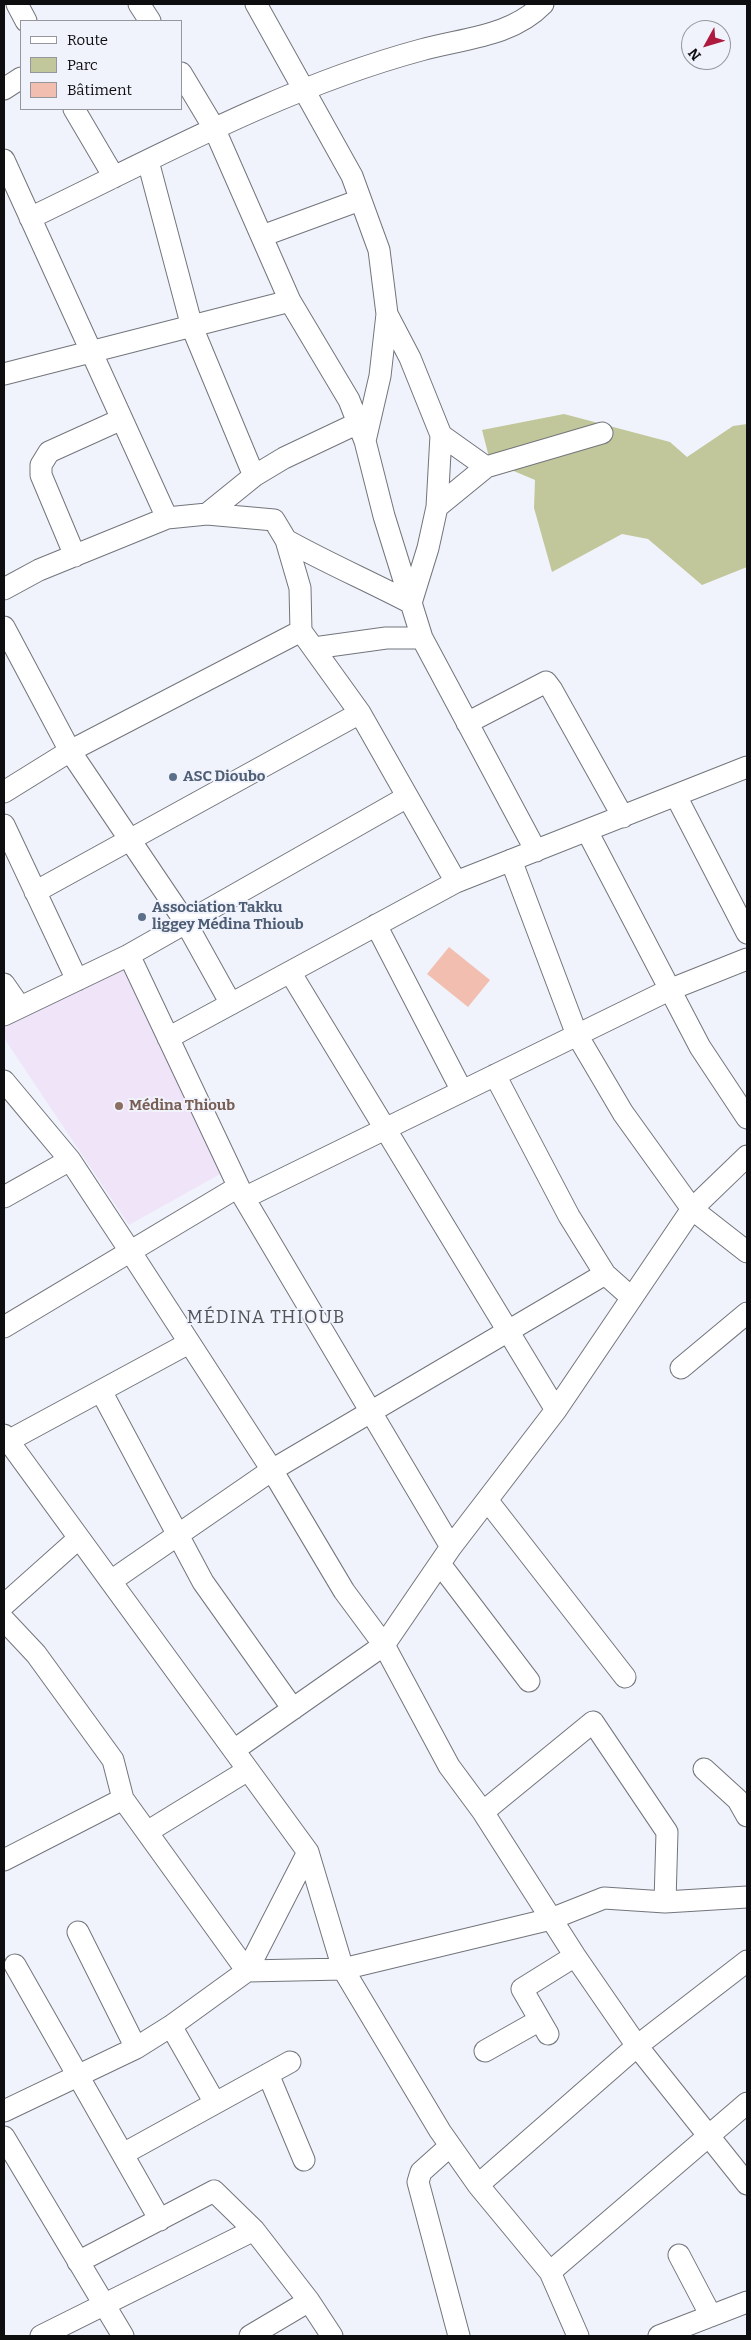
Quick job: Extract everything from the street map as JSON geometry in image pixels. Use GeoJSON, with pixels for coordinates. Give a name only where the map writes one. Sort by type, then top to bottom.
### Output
{"type":"FeatureCollection","features":[{"type":"Feature","properties":{"kind":"street"},"geometry":{"type":"LineString","coordinates":[[17,4],[25,20]]}},
{"type":"Feature","properties":{"kind":"street"},"geometry":{"type":"LineString","coordinates":[[139,4],[149,20]]}},
{"type":"Feature","properties":{"kind":"street"},"geometry":{"type":"LineString","coordinates":[[256,4],[352,176],[379,250],[387,314],[380,376],[362,432]]}},
{"type":"Feature","properties":{"kind":"street"},"geometry":{"type":"LineString","coordinates":[[30,218],[214,128],[305,90],[389,58],[452,41],[495,33],[530,16],[543,4]]}},
{"type":"Feature","properties":{"kind":"street"},"geometry":{"type":"LineString","coordinates":[[182,75],[214,128],[290,301],[349,400],[362,432],[384,516],[422,638],[536,851]]}},
{"type":"Feature","properties":{"kind":"street"},"geometry":{"type":"LineString","coordinates":[[4,89],[20,79]]}},
{"type":"Feature","properties":{"kind":"street"},"geometry":{"type":"LineString","coordinates":[[75,110],[114,177]]}},
{"type":"Feature","properties":{"kind":"street"},"geometry":{"type":"LineString","coordinates":[[4,160],[168,518]]}},
{"type":"Feature","properties":{"kind":"street"},"geometry":{"type":"LineString","coordinates":[[148,161],[192,326],[254,476]]}},
{"type":"Feature","properties":{"kind":"street"},"geometry":{"type":"LineString","coordinates":[[262,236],[360,200]]}},
{"type":"Feature","properties":{"kind":"street"},"geometry":{"type":"LineString","coordinates":[[4,374],[290,301]]}},
{"type":"Feature","properties":{"kind":"street"},"geometry":{"type":"LineString","coordinates":[[387,314],[410,358],[441,435],[437,507],[428,548],[411,603]]}},
{"type":"Feature","properties":{"kind":"street"},"geometry":{"type":"LineString","coordinates":[[76,556],[41,475],[41,465],[49,452],[122,418]]}},
{"type":"Feature","properties":{"kind":"street"},"geometry":{"type":"LineString","coordinates":[[207,514],[254,476],[284,458],[362,432]]}},
{"type":"Feature","properties":{"kind":"street"},"geometry":{"type":"LineString","coordinates":[[437,507],[486,467],[602,433]]}},
{"type":"Feature","properties":{"kind":"street"},"geometry":{"type":"LineString","coordinates":[[441,435],[486,467]]}},
{"type":"Feature","properties":{"kind":"street"},"geometry":{"type":"LineString","coordinates":[[4,589],[39,570],[168,518],[207,514],[274,520],[286,540],[300,588],[307,640],[360,713],[456,882]]}},
{"type":"Feature","properties":{"kind":"street"},"geometry":{"type":"LineString","coordinates":[[286,540],[338,569],[370,581],[411,603]]}},
{"type":"Feature","properties":{"kind":"street"},"geometry":{"type":"LineString","coordinates":[[4,627],[70,750],[186,923],[231,1004]]}},
{"type":"Feature","properties":{"kind":"street"},"geometry":{"type":"LineString","coordinates":[[4,792],[70,750],[307,640],[422,638]]}},
{"type":"Feature","properties":{"kind":"street"},"geometry":{"type":"LineString","coordinates":[[467,723],[546,682],[622,816]]}},
{"type":"Feature","properties":{"kind":"street"},"geometry":{"type":"LineString","coordinates":[[35,892],[360,713]]}},
{"type":"Feature","properties":{"kind":"street"},"geometry":{"type":"LineString","coordinates":[[168,1038],[456,882],[747,767]]}},
{"type":"Feature","properties":{"kind":"street"},"geometry":{"type":"LineString","coordinates":[[676,796],[747,933]]}},
{"type":"Feature","properties":{"kind":"street"},"geometry":{"type":"LineString","coordinates":[[4,984],[12,1011],[129,956],[407,797]]}},
{"type":"Feature","properties":{"kind":"street"},"geometry":{"type":"LineString","coordinates":[[4,825],[77,980]]}},
{"type":"Feature","properties":{"kind":"street"},"geometry":{"type":"LineString","coordinates":[[587,831],[668,990],[700,1047],[747,1118]]}},
{"type":"Feature","properties":{"kind":"street"},"geometry":{"type":"LineString","coordinates":[[511,860],[577,1035],[622,1113],[692,1209],[747,1252]]}},
{"type":"Feature","properties":{"kind":"street"},"geometry":{"type":"LineString","coordinates":[[376,926],[462,1091]]}},
{"type":"Feature","properties":{"kind":"street"},"geometry":{"type":"LineString","coordinates":[[129,956],[241,1192],[371,1412],[446,1556],[529,1681]]}},
{"type":"Feature","properties":{"kind":"street"},"geometry":{"type":"LineString","coordinates":[[4,1327],[130,1251],[241,1192],[385,1129],[668,990],[747,959]]}},
{"type":"Feature","properties":{"kind":"street"},"geometry":{"type":"LineString","coordinates":[[290,972],[556,1410]]}},
{"type":"Feature","properties":{"kind":"street"},"geometry":{"type":"LineString","coordinates":[[496,1075],[569,1216],[605,1274],[632,1298]]}},
{"type":"Feature","properties":{"kind":"street"},"geometry":{"type":"LineString","coordinates":[[4,1081],[70,1160],[130,1251],[272,1470],[344,1591],[384,1645],[449,1766],[484,1812],[575,1956],[637,2046],[747,2184]]}},
{"type":"Feature","properties":{"kind":"street"},"geometry":{"type":"LineString","coordinates":[[234,1750],[384,1645],[446,1556],[556,1410],[692,1209],[747,1156]]}},
{"type":"Feature","properties":{"kind":"street"},"geometry":{"type":"LineString","coordinates":[[4,1197],[70,1160]]}},
{"type":"Feature","properties":{"kind":"street"},"geometry":{"type":"LineString","coordinates":[[111,1581],[272,1470],[605,1274]]}},
{"type":"Feature","properties":{"kind":"street"},"geometry":{"type":"LineString","coordinates":[[681,1368],[747,1313]]}},
{"type":"Feature","properties":{"kind":"street"},"geometry":{"type":"LineString","coordinates":[[189,1343],[6,1438],[308,1852],[343,1969],[450,2146],[478,2184],[550,2272],[578,2336]]}},
{"type":"Feature","properties":{"kind":"street"},"geometry":{"type":"LineString","coordinates":[[101,1390],[203,1582],[293,1709]]}},
{"type":"Feature","properties":{"kind":"street"},"geometry":{"type":"LineString","coordinates":[[487,1500],[625,1677]]}},
{"type":"Feature","properties":{"kind":"street"},"geometry":{"type":"LineString","coordinates":[[4,1605],[79,1538]]}},
{"type":"Feature","properties":{"kind":"street"},"geometry":{"type":"LineString","coordinates":[[4,1620],[36,1654],[113,1760],[123,1799],[247,1971]]}},
{"type":"Feature","properties":{"kind":"street"},"geometry":{"type":"LineString","coordinates":[[484,1812],[593,1722],[667,1832],[665,1902]]}},
{"type":"Feature","properties":{"kind":"street"},"geometry":{"type":"LineString","coordinates":[[704,1769],[744,1804]]}},
{"type":"Feature","properties":{"kind":"street"},"geometry":{"type":"LineString","coordinates":[[147,1832],[248,1770]]}},
{"type":"Feature","properties":{"kind":"street"},"geometry":{"type":"LineString","coordinates":[[4,1860],[123,1799]]}},
{"type":"Feature","properties":{"kind":"street"},"geometry":{"type":"LineString","coordinates":[[4,2111],[77,2074],[136,2048],[172,2026],[247,1971],[308,1852]]}},
{"type":"Feature","properties":{"kind":"street"},"geometry":{"type":"LineString","coordinates":[[247,1971],[343,1969],[551,1919],[604,1898],[665,1902],[747,1897]]}},
{"type":"Feature","properties":{"kind":"street"},"geometry":{"type":"LineString","coordinates":[[78,1932],[136,2048]]}},
{"type":"Feature","properties":{"kind":"street"},"geometry":{"type":"LineString","coordinates":[[485,2052],[544,2027],[522,1989],[575,1956]]}},
{"type":"Feature","properties":{"kind":"street"},"geometry":{"type":"LineString","coordinates":[[478,2184],[637,2046],[747,1961]]}},
{"type":"Feature","properties":{"kind":"street"},"geometry":{"type":"LineString","coordinates":[[15,1965],[160,2220]]}},
{"type":"Feature","properties":{"kind":"street"},"geometry":{"type":"LineString","coordinates":[[172,2026],[216,2103]]}},
{"type":"Feature","properties":{"kind":"street"},"geometry":{"type":"LineString","coordinates":[[123,2154],[290,2062]]}},
{"type":"Feature","properties":{"kind":"street"},"geometry":{"type":"LineString","coordinates":[[268,2074],[304,2160]]}},
{"type":"Feature","properties":{"kind":"street"},"geometry":{"type":"LineString","coordinates":[[550,2272],[747,2103]]}},
{"type":"Feature","properties":{"kind":"street"},"geometry":{"type":"LineString","coordinates":[[4,2138],[123,2336]]}},
{"type":"Feature","properties":{"kind":"street"},"geometry":{"type":"LineString","coordinates":[[450,2146],[422,2172],[418,2182],[458,2336]]}},
{"type":"Feature","properties":{"kind":"street"},"geometry":{"type":"LineString","coordinates":[[78,2262],[214,2191],[254,2230],[309,2301],[332,2336]]}},
{"type":"Feature","properties":{"kind":"street"},"geometry":{"type":"LineString","coordinates":[[41,2336],[254,2230]]}},
{"type":"Feature","properties":{"kind":"street"},"geometry":{"type":"LineString","coordinates":[[679,2255],[711,2316]]}},
{"type":"Feature","properties":{"kind":"street"},"geometry":{"type":"LineString","coordinates":[[250,2336],[309,2301]]}},
{"type":"Feature","properties":{"kind":"street"},"geometry":{"type":"LineString","coordinates":[[659,2336],[747,2302]]}},
{"type":"Feature","properties":{"kind":"shaded area","name":"Médina Thioub"},"geometry":{"type":"Polygon","coordinates":[[[122,965],[222,1173],[129,1225],[4,1038],[4,1021],[122,965]]]}},
{"type":"Feature","properties":{"kind":"green space"},"geometry":{"type":"Polygon","coordinates":[[[564,414],[670,442],[687,457],[733,426],[747,424],[747,567],[702,585],[648,539],[622,534],[552,572],[534,508],[535,480],[490,461],[482,430],[564,414]]]}},
{"type":"Feature","properties":{"kind":"building"},"geometry":{"type":"Polygon","coordinates":[[[449,947],[490,980],[468,1007],[427,974],[449,947]]]}},
{"type":"Feature","properties":{"kind":"place","name":"ASC Dioubo"},"geometry":{"type":"Point","coordinates":[173,777]}},
{"type":"Feature","properties":{"kind":"place","name":"Association Takku liggey Médina Thioub"},"geometry":{"type":"Point","coordinates":[142,917]}},
{"type":"Feature","properties":{"kind":"place","name":"Médina Thioub"},"geometry":{"type":"Point","coordinates":[119,1106]}},
{"type":"Feature","properties":{"kind":"district","name":"MÉDINA THIOUB"},"geometry":{"type":"Point","coordinates":[266,1318]}}]}
